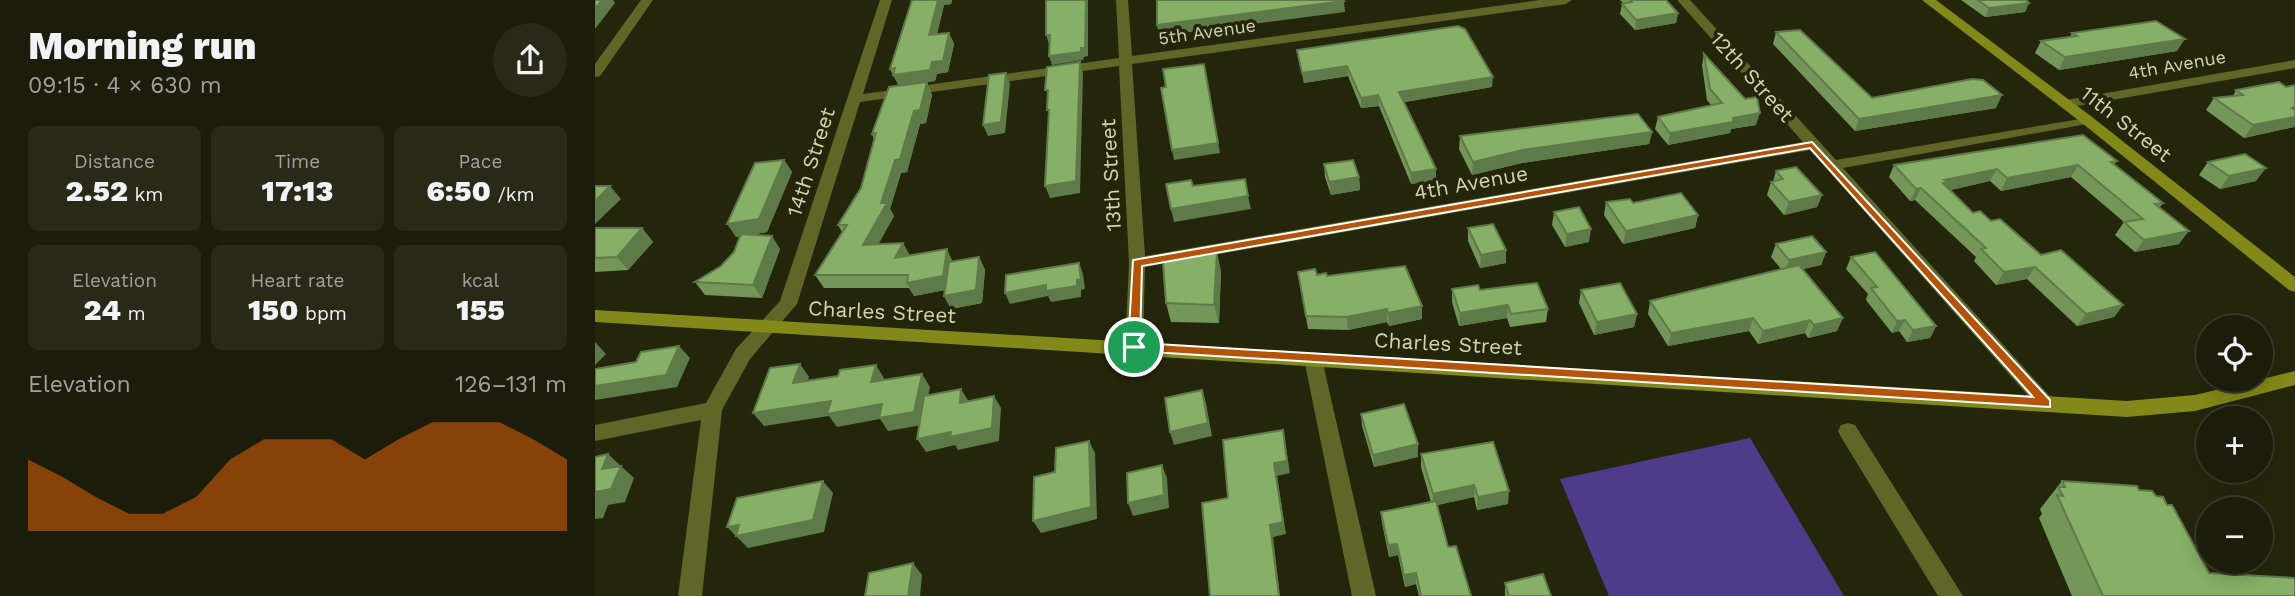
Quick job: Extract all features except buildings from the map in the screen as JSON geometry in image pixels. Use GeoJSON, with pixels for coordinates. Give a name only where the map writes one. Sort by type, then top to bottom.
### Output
{"type":"FeatureCollection","features":[{"type":"Feature","properties":{"kind":"main road","name":"11th Street"},"geometry":{"type":"LineString","coordinates":[[1928,0],[2087,120],[2295,286]]}},
{"type":"Feature","properties":{"kind":"main road","name":"Charles Street"},"geometry":{"type":"LineString","coordinates":[[595,316],[764,329],[1134,347],[2127,409],[2196,403],[2295,378]]}},
{"type":"Feature","properties":{"kind":"street"},"geometry":{"type":"LineString","coordinates":[[595,73],[647,0]]}},
{"type":"Feature","properties":{"kind":"street","name":"14th Street"},"geometry":{"type":"LineString","coordinates":[[712,410],[743,354],[787,304],[887,0]]}},
{"type":"Feature","properties":{"kind":"street","name":"13th Street"},"geometry":{"type":"LineString","coordinates":[[1122,0],[1137,263],[1134,347]]}},
{"type":"Feature","properties":{"kind":"street","name":"5th Avenue"},"geometry":{"type":"LineString","coordinates":[[853,99],[1566,0]]}},
{"type":"Feature","properties":{"kind":"street","name":"12th Street"},"geometry":{"type":"LineString","coordinates":[[1683,0],[2046,403]]}},
{"type":"Feature","properties":{"kind":"street","name":"4th Avenue"},"geometry":{"type":"LineString","coordinates":[[2066,104],[2295,64]]}},
{"type":"Feature","properties":{"kind":"street"},"geometry":{"type":"LineString","coordinates":[[1832,165],[2087,120]]}},
{"type":"Feature","properties":{"kind":"street","name":"4th Avenue"},"geometry":{"type":"LineString","coordinates":[[1137,263],[1812,145]]}},
{"type":"Feature","properties":{"kind":"street"},"geometry":{"type":"LineString","coordinates":[[1313,359],[1364,596]]}},
{"type":"Feature","properties":{"kind":"street"},"geometry":{"type":"LineString","coordinates":[[595,433],[712,410],[689,596]]}},
{"type":"Feature","properties":{"kind":"street"},"geometry":{"type":"LineString","coordinates":[[1848,431],[1951,596]]}},
{"type":"Feature","properties":{"kind":"shaded area"},"geometry":{"type":"Polygon","coordinates":[[[1750,438],[1844,596],[1609,596],[1560,479],[1750,438]]]}},
{"type":"Feature","properties":{"kind":"route"},"geometry":{"type":"LineString","coordinates":[[1812,145],[2046,403],[1313,359],[1134,347],[1137,263],[1812,145]]}}]}
